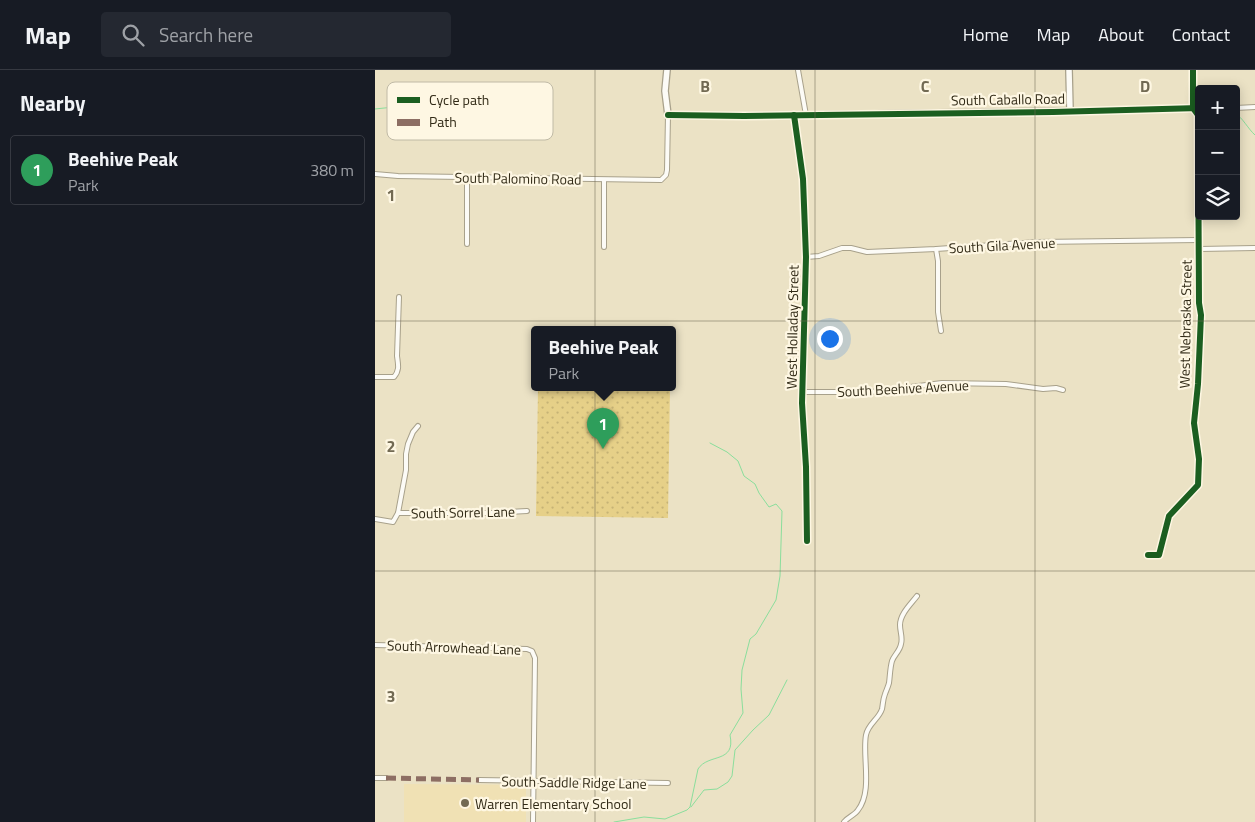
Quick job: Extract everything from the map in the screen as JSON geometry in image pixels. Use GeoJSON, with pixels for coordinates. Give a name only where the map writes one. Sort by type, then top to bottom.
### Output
{"type":"FeatureCollection","features":[{"type":"Feature","properties":{"kind":"street"},"geometry":{"type":"LineString","coordinates":[[667,70],[665,91],[668,115]]}},
{"type":"Feature","properties":{"kind":"street"},"geometry":{"type":"LineString","coordinates":[[799,70],[806,114]]}},
{"type":"Feature","properties":{"kind":"street"},"geometry":{"type":"LineString","coordinates":[[1069,70],[1070,111]]}},
{"type":"Feature","properties":{"kind":"street","name":"West Nebraska Street"},"geometry":{"type":"LineString","coordinates":[[1148,555],[1159,555],[1169,516],[1198,485],[1199,460],[1194,423],[1201,315],[1199,303],[1198,115],[1193,108],[1193,70]]}},
{"type":"Feature","properties":{"kind":"street"},"geometry":{"type":"LineString","coordinates":[[1240,108],[1255,107]]}},
{"type":"Feature","properties":{"kind":"street","name":"South Caballo Road"},"geometry":{"type":"LineString","coordinates":[[668,115],[1053,112],[1193,108]]}},
{"type":"Feature","properties":{"kind":"street","name":"South Palomino Road"},"geometry":{"type":"LineString","coordinates":[[375,174],[661,180],[666,175],[667,170],[668,115]]}},
{"type":"Feature","properties":{"kind":"street","name":"West Holladay Street"},"geometry":{"type":"LineString","coordinates":[[794,115],[803,179],[806,257],[802,403],[807,541]]}},
{"type":"Feature","properties":{"kind":"street"},"geometry":{"type":"LineString","coordinates":[[467,177],[467,244]]}},
{"type":"Feature","properties":{"kind":"street"},"geometry":{"type":"LineString","coordinates":[[603,180],[604,247]]}},
{"type":"Feature","properties":{"kind":"street","name":"South Gila Avenue"},"geometry":{"type":"LineString","coordinates":[[806,257],[819,256],[842,248],[867,252],[1038,242],[1199,240]]}},
{"type":"Feature","properties":{"kind":"street"},"geometry":{"type":"LineString","coordinates":[[1199,249],[1255,248]]}},
{"type":"Feature","properties":{"kind":"street"},"geometry":{"type":"LineString","coordinates":[[936,249],[938,261],[938,312],[941,331]]}},
{"type":"Feature","properties":{"kind":"street"},"geometry":{"type":"LineString","coordinates":[[375,377],[394,377],[398,372],[399,297]]}},
{"type":"Feature","properties":{"kind":"street","name":"South Beehive Avenue"},"geometry":{"type":"LineString","coordinates":[[803,392],[871,392],[942,383],[1006,384],[1063,390]]}},
{"type":"Feature","properties":{"kind":"street"},"geometry":{"type":"LineString","coordinates":[[398,513],[406,470],[408,444],[418,426]]}},
{"type":"Feature","properties":{"kind":"street","name":"South Sorrel Lane"},"geometry":{"type":"LineString","coordinates":[[375,519],[393,522],[398,513],[527,511]]}},
{"type":"Feature","properties":{"kind":"street"},"geometry":{"type":"LineString","coordinates":[[844,822],[862,804],[867,777],[866,736],[868,728],[882,711],[892,659],[899,651],[901,644],[901,619],[917,596]]}},
{"type":"Feature","properties":{"kind":"street","name":"South Arrowhead Lane"},"geometry":{"type":"LineString","coordinates":[[375,645],[527,649],[532,651],[535,658],[534,780]]}},
{"type":"Feature","properties":{"kind":"street"},"geometry":{"type":"LineString","coordinates":[[375,778],[386,778]]}},
{"type":"Feature","properties":{"kind":"street","name":"South Saddle Ridge Lane"},"geometry":{"type":"LineString","coordinates":[[479,780],[669,783]]}},
{"type":"Feature","properties":{"kind":"street"},"geometry":{"type":"LineString","coordinates":[[533,822],[534,780]]}},
{"type":"Feature","properties":{"kind":"shaded area"},"geometry":{"type":"Polygon","coordinates":[[[538,391],[670,391],[668,518],[536,516],[538,391]]]}},
{"type":"Feature","properties":{"kind":"shaded area","name":"Warren Elementary School"},"geometry":{"type":"Polygon","coordinates":[[[404,784],[526,785],[526,822],[404,822],[404,784]]]}},
{"type":"Feature","properties":{"kind":"waterway"},"geometry":{"type":"LineString","coordinates":[[375,109],[387,108]]}},
{"type":"Feature","properties":{"kind":"waterway"},"geometry":{"type":"LineString","coordinates":[[1240,117],[1255,135]]}},
{"type":"Feature","properties":{"kind":"waterway"},"geometry":{"type":"LineString","coordinates":[[614,822],[644,817],[665,819],[690,807],[698,769],[702,764],[720,757],[729,750],[731,744],[730,735],[743,713],[742,670],[750,639],[756,634],[776,600],[780,576],[782,511],[776,504],[769,507],[755,484],[744,476],[738,461],[727,452],[710,443]]}},
{"type":"Feature","properties":{"kind":"waterway"},"geometry":{"type":"LineString","coordinates":[[691,807],[704,790],[717,789],[728,782],[732,776],[735,750],[769,715],[787,680]]}},
{"type":"Feature","properties":{"kind":"marked path"},"geometry":{"type":"LineString","coordinates":[[386,778],[479,780]]}},
{"type":"Feature","properties":{"kind":"cycle path"},"geometry":{"type":"LineString","coordinates":[[1148,555],[1159,555],[1169,516],[1198,485],[1199,459],[1194,423],[1201,315],[1199,303],[1198,115],[1193,108],[1193,70]]}},
{"type":"Feature","properties":{"kind":"cycle path"},"geometry":{"type":"LineString","coordinates":[[668,115],[744,116],[1053,112],[1195,108]]}},
{"type":"Feature","properties":{"kind":"cycle path"},"geometry":{"type":"LineString","coordinates":[[794,115],[803,179],[806,257],[802,403],[806,467],[807,541]]}},
{"type":"Feature","properties":{"kind":"place","name":"Beehive Peak"},"geometry":{"type":"Point","coordinates":[603,449]}},
{"type":"Feature","properties":{"kind":"place","name":"Warren Elementary School"},"geometry":{"type":"Point","coordinates":[465,803]}}]}
